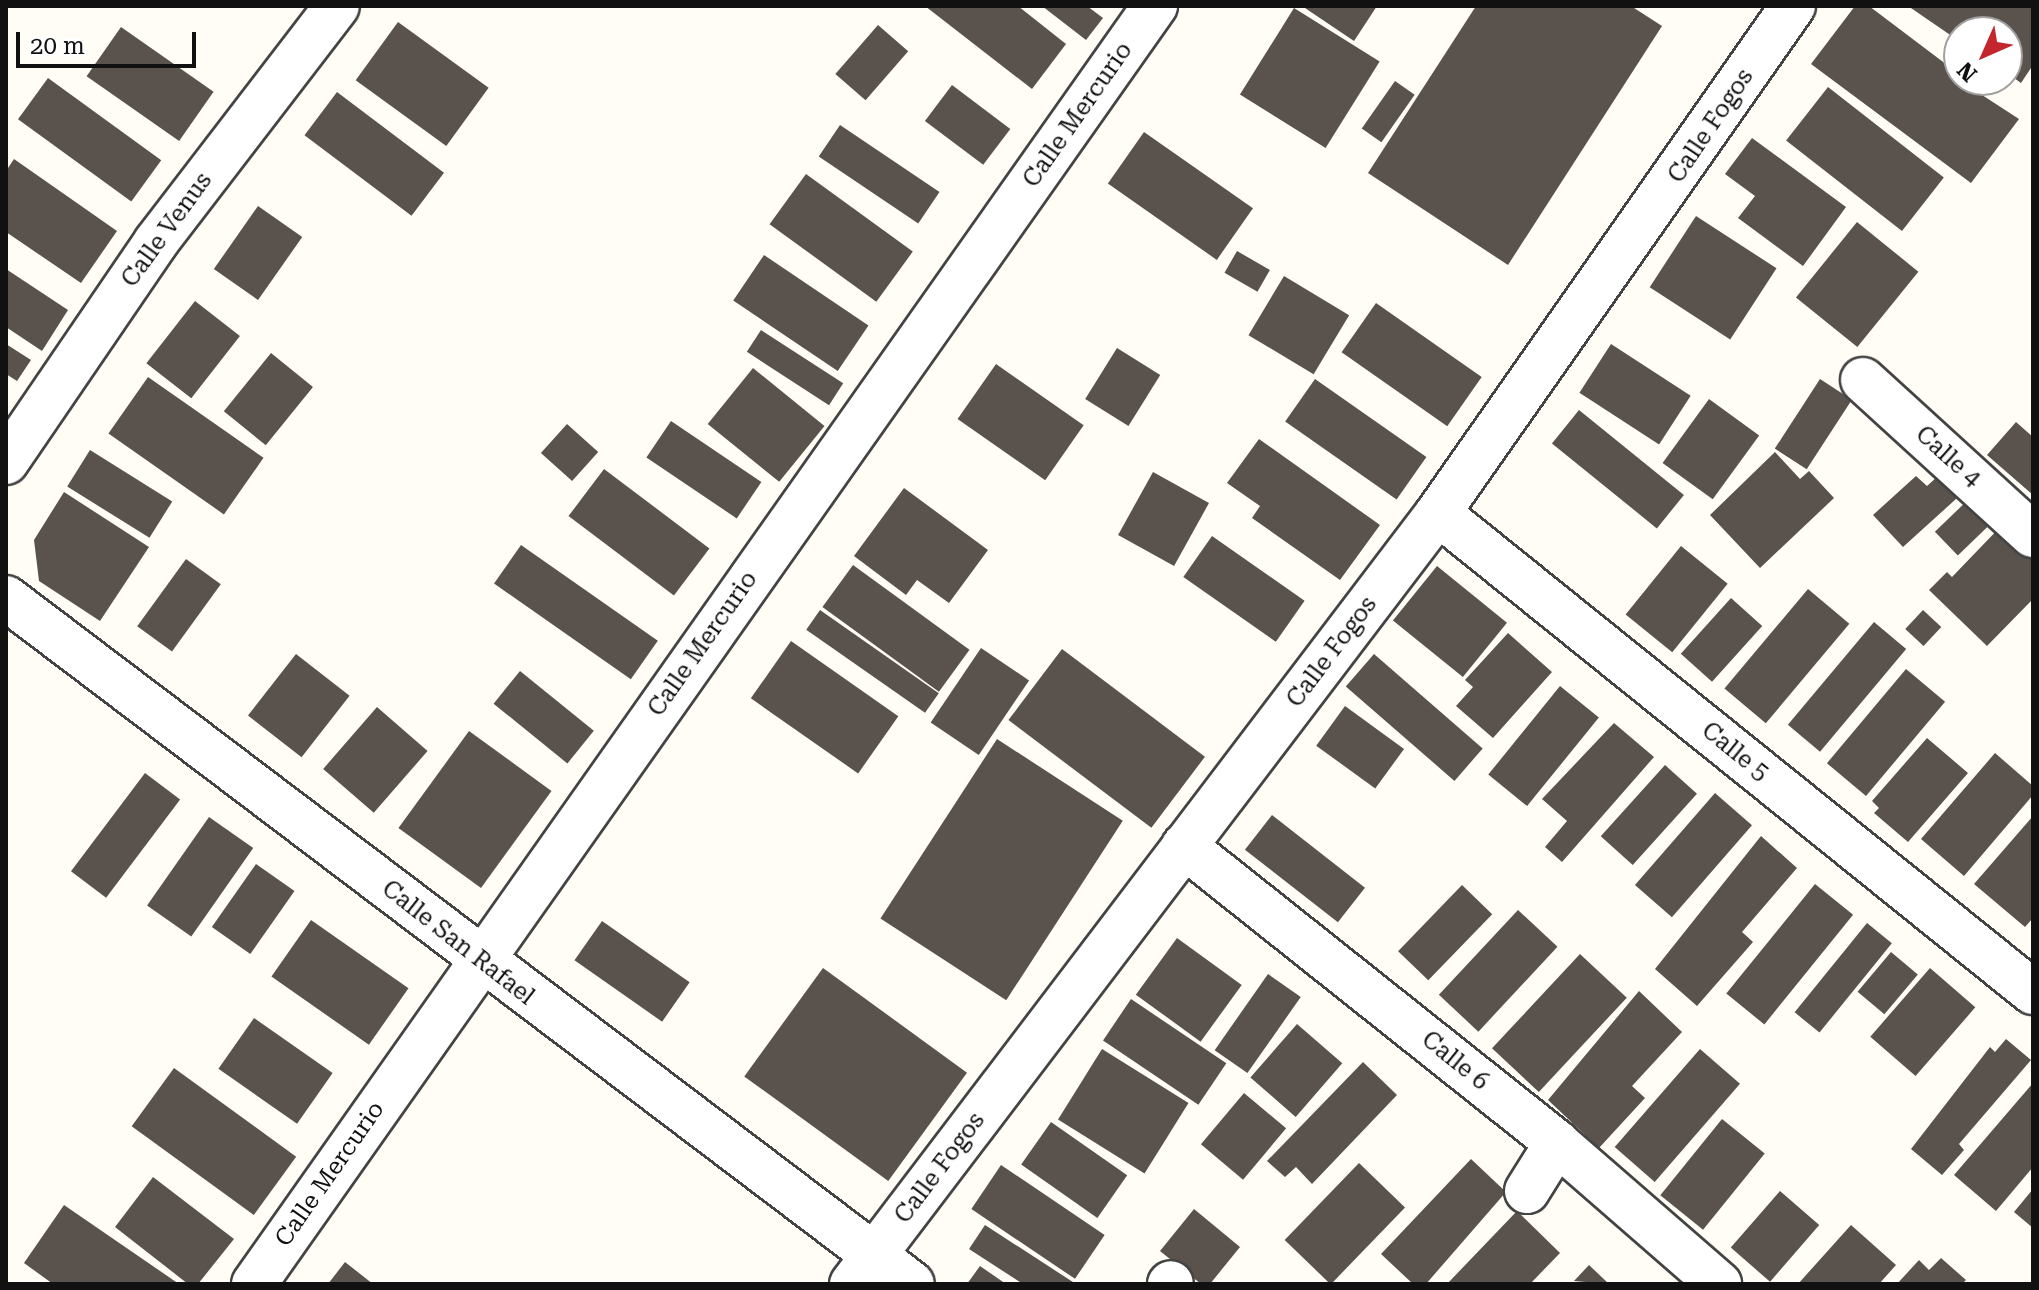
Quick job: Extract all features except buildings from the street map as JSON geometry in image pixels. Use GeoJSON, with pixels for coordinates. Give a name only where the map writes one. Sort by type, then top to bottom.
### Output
{"type":"FeatureCollection","features":[{"type":"Feature","properties":{"kind":"street","name":"Calle Venus"},"geometry":{"type":"LineString","coordinates":[[6,462],[156,242],[243,125],[302,60],[337,6]]}},
{"type":"Feature","properties":{"kind":"street","name":"Calle Mercurio"},"geometry":{"type":"LineString","coordinates":[[254,1284],[477,961],[1155,6]]}},
{"type":"Feature","properties":{"kind":"street","name":"Calle Fogos"},"geometry":{"type":"LineString","coordinates":[[864,1268],[1438,513],[1793,6]]}},
{"type":"Feature","properties":{"kind":"street","name":"Calle 4"},"geometry":{"type":"LineString","coordinates":[[1863,380],[2033,535]]}},
{"type":"Feature","properties":{"kind":"street","name":"Calle 5"},"geometry":{"type":"LineString","coordinates":[[1438,513],[2033,992]]}},
{"type":"Feature","properties":{"kind":"street","name":"Calle San Rafael"},"geometry":{"type":"LineString","coordinates":[[6,598],[235,768],[864,1268],[912,1284]]}},
{"type":"Feature","properties":{"kind":"street","name":"Calle 6"},"geometry":{"type":"LineString","coordinates":[[1184,846],[1557,1143],[1719,1284]]}},
{"type":"Feature","properties":{"kind":"street"},"geometry":{"type":"LineString","coordinates":[[1527,1191],[1557,1143]]}}]}
